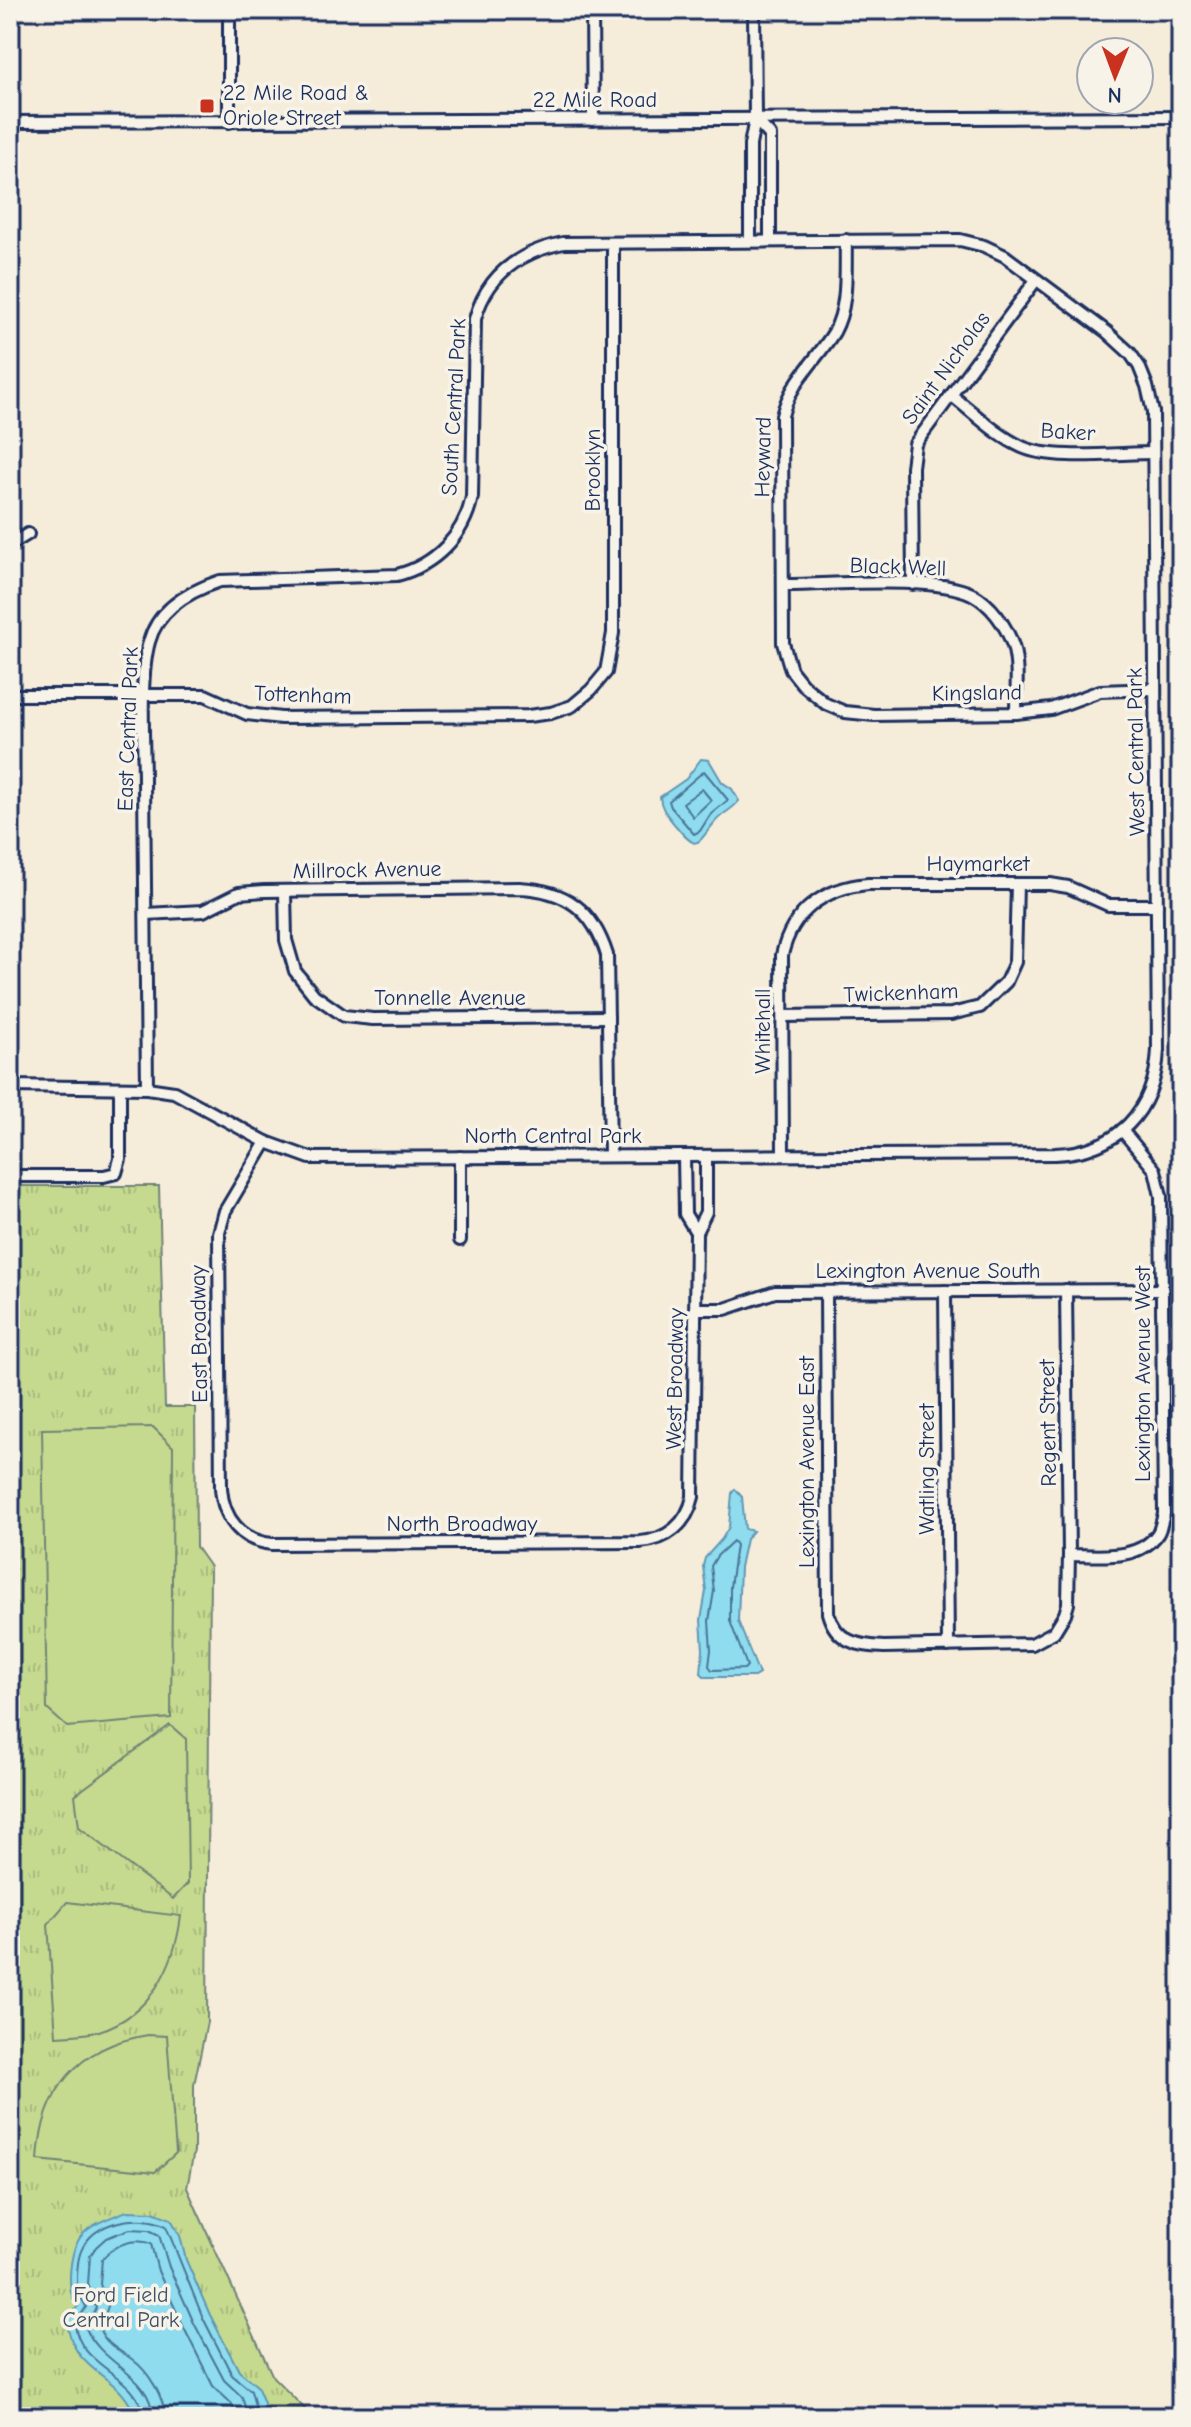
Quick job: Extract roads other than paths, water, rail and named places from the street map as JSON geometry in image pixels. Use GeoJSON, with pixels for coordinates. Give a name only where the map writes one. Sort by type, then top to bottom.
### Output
{"type":"FeatureCollection","features":[{"type":"Feature","properties":{"kind":"street"},"geometry":{"type":"LineString","coordinates":[[229,10],[229,122]]}},
{"type":"Feature","properties":{"kind":"street"},"geometry":{"type":"LineString","coordinates":[[592,10],[593,120]]}},
{"type":"Feature","properties":{"kind":"street"},"geometry":{"type":"LineString","coordinates":[[750,241],[750,145],[755,119],[754,10]]}},
{"type":"Feature","properties":{"kind":"street","name":"22 Mile Road"},"geometry":{"type":"LineString","coordinates":[[10,122],[1181,117]]}},
{"type":"Feature","properties":{"kind":"street"},"geometry":{"type":"LineString","coordinates":[[755,119],[770,135],[770,241]]}},
{"type":"Feature","properties":{"kind":"street","name":"Heyward"},"geometry":{"type":"LineString","coordinates":[[803,685],[791,670],[783,643],[782,416],[789,395],[834,331],[842,311],[846,240]]}},
{"type":"Feature","properties":{"kind":"street","name":"South Central Park"},"geometry":{"type":"LineString","coordinates":[[436,556],[459,532],[472,497],[473,333],[479,306],[484,292],[524,254],[563,243],[972,242],[1005,256],[1107,332],[1130,353]]}},
{"type":"Feature","properties":{"kind":"street","name":"Brooklyn"},"geometry":{"type":"LineString","coordinates":[[591,690],[606,672],[613,633],[613,243]]}},
{"type":"Feature","properties":{"kind":"street","name":"Saint Nicholas"},"geometry":{"type":"LineString","coordinates":[[913,584],[912,467],[915,444],[1036,280]]}},
{"type":"Feature","properties":{"kind":"street","name":"West Central Park"},"geometry":{"type":"LineString","coordinates":[[1110,1139],[1144,1105],[1157,1064],[1153,453],[1150,398],[1144,377],[1130,353]]}},
{"type":"Feature","properties":{"kind":"street","name":"Baker"},"geometry":{"type":"LineString","coordinates":[[951,395],[1008,439],[1029,450],[1054,454],[1153,453]]}},
{"type":"Feature","properties":{"kind":"street"},"geometry":{"type":"LineString","coordinates":[[10,545],[28,534]]}},
{"type":"Feature","properties":{"kind":"street","name":"East Central Park"},"geometry":{"type":"LineString","coordinates":[[147,1088],[145,696],[150,640],[170,608],[200,588],[234,579],[391,576],[413,570],[436,556]]}},
{"type":"Feature","properties":{"kind":"street","name":"Black Well"},"geometry":{"type":"LineString","coordinates":[[783,585],[913,584],[945,586],[972,594],[998,617],[1009,635],[1014,654],[1016,713]]}},
{"type":"Feature","properties":{"kind":"street","name":"Kingsland"},"geometry":{"type":"LineString","coordinates":[[803,685],[826,704],[845,712],[874,715],[1016,713],[1051,709],[1100,691],[1155,689]]}},
{"type":"Feature","properties":{"kind":"street","name":"Tottenham"},"geometry":{"type":"LineString","coordinates":[[10,695],[205,695],[257,717],[513,717],[551,713],[572,706],[591,690]]}},
{"type":"Feature","properties":{"kind":"street","name":"Twickenham"},"geometry":{"type":"LineString","coordinates":[[783,1016],[951,1014],[980,1007],[1006,982],[1015,962],[1017,884]]}},
{"type":"Feature","properties":{"kind":"street","name":"Haymarket"},"geometry":{"type":"LineString","coordinates":[[802,913],[825,894],[847,886],[1060,885],[1108,905],[1157,905]]}},
{"type":"Feature","properties":{"kind":"street","name":"Millrock Avenue"},"geometry":{"type":"LineString","coordinates":[[146,914],[194,913],[239,893],[531,888],[561,897],[586,914],[600,931],[607,955],[608,1017]]}},
{"type":"Feature","properties":{"kind":"street","name":"Tonnelle Avenue"},"geometry":{"type":"LineString","coordinates":[[285,891],[286,940],[295,971],[314,995],[344,1016],[373,1019],[608,1017]]}},
{"type":"Feature","properties":{"kind":"street","name":"Whitehall"},"geometry":{"type":"LineString","coordinates":[[783,1155],[782,955],[791,926],[802,913]]}},
{"type":"Feature","properties":{"kind":"street"},"geometry":{"type":"LineString","coordinates":[[608,1017],[610,1155]]}},
{"type":"Feature","properties":{"kind":"street","name":"North Central Park"},"geometry":{"type":"LineString","coordinates":[[10,1086],[147,1088],[184,1096],[266,1142],[310,1158],[1066,1153],[1087,1149],[1110,1139]]}},
{"type":"Feature","properties":{"kind":"street"},"geometry":{"type":"LineString","coordinates":[[10,1176],[104,1176],[116,1173],[120,1159],[120,1088]]}},
{"type":"Feature","properties":{"kind":"street","name":"Lexington Avenue West"},"geometry":{"type":"LineString","coordinates":[[1069,1555],[1122,1555],[1139,1549],[1158,1533],[1164,1514],[1160,1182],[1155,1170],[1122,1130]]}},
{"type":"Feature","properties":{"kind":"street","name":"East Broadway"},"geometry":{"type":"LineString","coordinates":[[241,1532],[226,1513],[222,1495],[219,1233],[225,1211],[266,1142]]}},
{"type":"Feature","properties":{"kind":"street","name":"West Broadway"},"geometry":{"type":"LineString","coordinates":[[684,1156],[685,1214],[696,1232]]}},
{"type":"Feature","properties":{"kind":"street","name":"West Broadway"},"geometry":{"type":"LineString","coordinates":[[680,1524],[690,1509],[693,1497],[696,1232],[706,1212],[706,1156]]}},
{"type":"Feature","properties":{"kind":"street"},"geometry":{"type":"LineString","coordinates":[[460,1157],[460,1240]]}},
{"type":"Feature","properties":{"kind":"street"},"geometry":{"type":"LineString","coordinates":[[685,1186],[706,1185]]}},
{"type":"Feature","properties":{"kind":"street","name":"Regent Street"},"geometry":{"type":"LineString","coordinates":[[835,1631],[852,1643],[865,1646],[1024,1646],[1047,1638],[1065,1614],[1069,1555],[1066,1290]]}},
{"type":"Feature","properties":{"kind":"street","name":"Lexington Avenue South"},"geometry":{"type":"LineString","coordinates":[[696,1309],[733,1307],[775,1292],[1163,1290]]}},
{"type":"Feature","properties":{"kind":"street","name":"Watling Street"},"geometry":{"type":"LineString","coordinates":[[945,1291],[948,1646]]}},
{"type":"Feature","properties":{"kind":"street","name":"Lexington Avenue East"},"geometry":{"type":"LineString","coordinates":[[826,1292],[827,1607],[835,1631]]}},
{"type":"Feature","properties":{"kind":"street","name":"North Broadway"},"geometry":{"type":"LineString","coordinates":[[241,1532],[257,1541],[285,1544],[640,1542],[664,1536],[680,1524]]}},
{"type":"Feature","properties":{"kind":"water"},"geometry":{"type":"Polygon","coordinates":[[[701,759],[709,760],[722,782],[732,789],[739,801],[717,819],[696,843],[688,839],[669,818],[660,797],[686,779],[701,759]]]}},
{"type":"Feature","properties":{"kind":"water"},"geometry":{"type":"Polygon","coordinates":[[[735,1489],[742,1497],[745,1529],[753,1531],[746,1539],[740,1567],[738,1621],[759,1674],[754,1677],[705,1677],[701,1673],[701,1620],[706,1591],[703,1566],[705,1558],[729,1527],[735,1489]]]}},
{"type":"Feature","properties":{"kind":"water"},"geometry":{"type":"Polygon","coordinates":[[[127,2211],[153,2212],[171,2219],[210,2315],[239,2371],[257,2386],[266,2417],[135,2417],[120,2391],[78,2352],[67,2320],[78,2306],[70,2284],[74,2249],[92,2226],[127,2211]]]}},
{"type":"Feature","properties":{"kind":"place","name":"22 Mile Road & Oriole Street"},"geometry":{"type":"Point","coordinates":[207,106]}},
{"type":"Feature","properties":{"kind":"park label","name":"Ford Field Central Park"},"geometry":{"type":"Point","coordinates":[121,2308]}}]}
